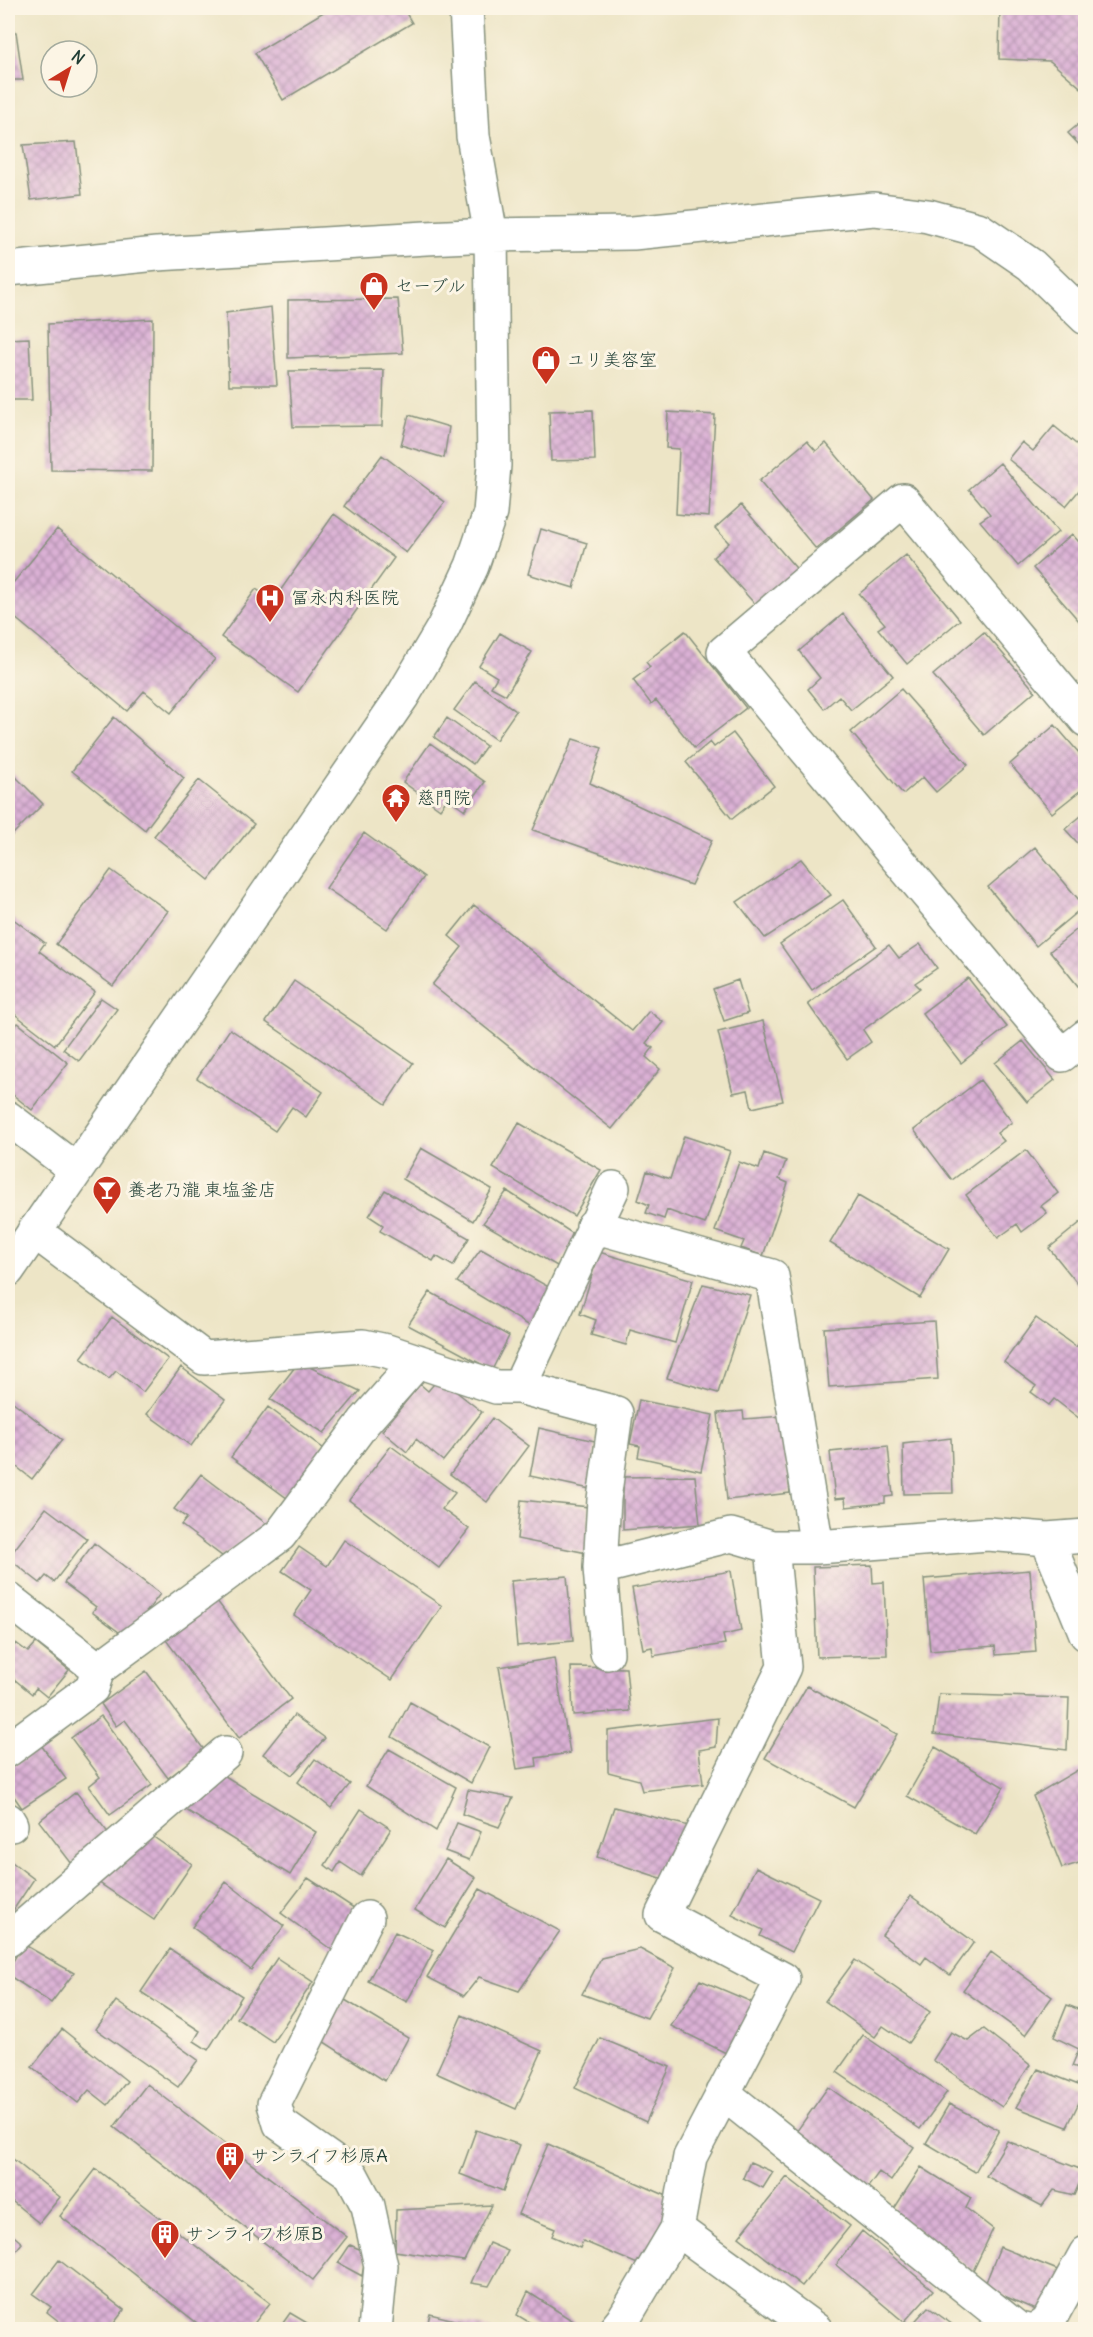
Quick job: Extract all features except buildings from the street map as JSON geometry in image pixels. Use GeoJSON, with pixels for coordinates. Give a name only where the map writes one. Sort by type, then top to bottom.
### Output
{"type":"FeatureCollection","features":[{"type":"Feature","properties":{"kind":"street"},"geometry":{"type":"LineString","coordinates":[[8,1270],[402,697],[443,628],[472,566],[490,513],[494,465],[491,235],[474,136],[466,8]]}},
{"type":"Feature","properties":{"kind":"street"},"geometry":{"type":"LineString","coordinates":[[8,269],[157,254],[491,235],[633,233],[874,209],[928,216],[980,230],[1032,265],[1086,318]]}},
{"type":"Feature","properties":{"kind":"street"},"geometry":{"type":"LineString","coordinates":[[1086,720],[903,500],[724,652],[1062,1056],[1086,1036]]}},
{"type":"Feature","properties":{"kind":"street"},"geometry":{"type":"LineString","coordinates":[[8,1118],[76,1170]]}},
{"type":"Feature","properties":{"kind":"street"},"geometry":{"type":"LineString","coordinates":[[519,1387],[593,1226],[613,1188]]}},
{"type":"Feature","properties":{"kind":"street"},"geometry":{"type":"LineString","coordinates":[[593,1226],[772,1276],[817,1547]]}},
{"type":"Feature","properties":{"kind":"street"},"geometry":{"type":"LineString","coordinates":[[34,1231],[204,1358],[363,1346],[418,1361],[496,1387],[519,1387],[616,1413],[604,1499],[600,1568],[607,1653]]}},
{"type":"Feature","properties":{"kind":"street"},"geometry":{"type":"LineString","coordinates":[[8,1750],[92,1688],[98,1669],[280,1535],[364,1422],[418,1361]]}},
{"type":"Feature","properties":{"kind":"street"},"geometry":{"type":"LineString","coordinates":[[600,1568],[731,1535],[772,1547],[817,1547],[988,1534],[1047,1539],[1086,1536]]}},
{"type":"Feature","properties":{"kind":"street"},"geometry":{"type":"LineString","coordinates":[[1047,1539],[1086,1634]]}},
{"type":"Feature","properties":{"kind":"street"},"geometry":{"type":"LineString","coordinates":[[615,2330],[677,2229],[690,2157],[783,1979],[662,1915],[783,1667],[772,1547]]}},
{"type":"Feature","properties":{"kind":"street"},"geometry":{"type":"LineString","coordinates":[[8,1599],[98,1669]]}},
{"type":"Feature","properties":{"kind":"street"},"geometry":{"type":"LineString","coordinates":[[8,1940],[225,1753]]}},
{"type":"Feature","properties":{"kind":"street"},"geometry":{"type":"LineString","coordinates":[[367,1918],[274,2104],[280,2124],[351,2174],[368,2206],[381,2266],[375,2330]]}},
{"type":"Feature","properties":{"kind":"street"},"geometry":{"type":"LineString","coordinates":[[723,2093],[1018,2329],[1024,2330]]}},
{"type":"Feature","properties":{"kind":"street"},"geometry":{"type":"LineString","coordinates":[[677,2229],[816,2330]]}},
{"type":"Feature","properties":{"kind":"street"},"geometry":{"type":"LineString","coordinates":[[1037,2330],[1048,2322],[1086,2253]]}},
{"type":"Feature","properties":{"kind":"place","name":"セーブル"},"geometry":{"type":"Point","coordinates":[374,312]}},
{"type":"Feature","properties":{"kind":"place","name":"ユリ美容室"},"geometry":{"type":"Point","coordinates":[546,386]}},
{"type":"Feature","properties":{"kind":"place","name":"冨永内科医院"},"geometry":{"type":"Point","coordinates":[270,624]}},
{"type":"Feature","properties":{"kind":"place","name":"慈門院"},"geometry":{"type":"Point","coordinates":[396,824]}},
{"type":"Feature","properties":{"kind":"place","name":"養老乃瀧 東塩釜店"},"geometry":{"type":"Point","coordinates":[107,1216]}},
{"type":"Feature","properties":{"kind":"place","name":"サンライフ杉原A"},"geometry":{"type":"Point","coordinates":[230,2182]}},
{"type":"Feature","properties":{"kind":"place","name":"サンライフ杉原B"},"geometry":{"type":"Point","coordinates":[165,2260]}}]}
